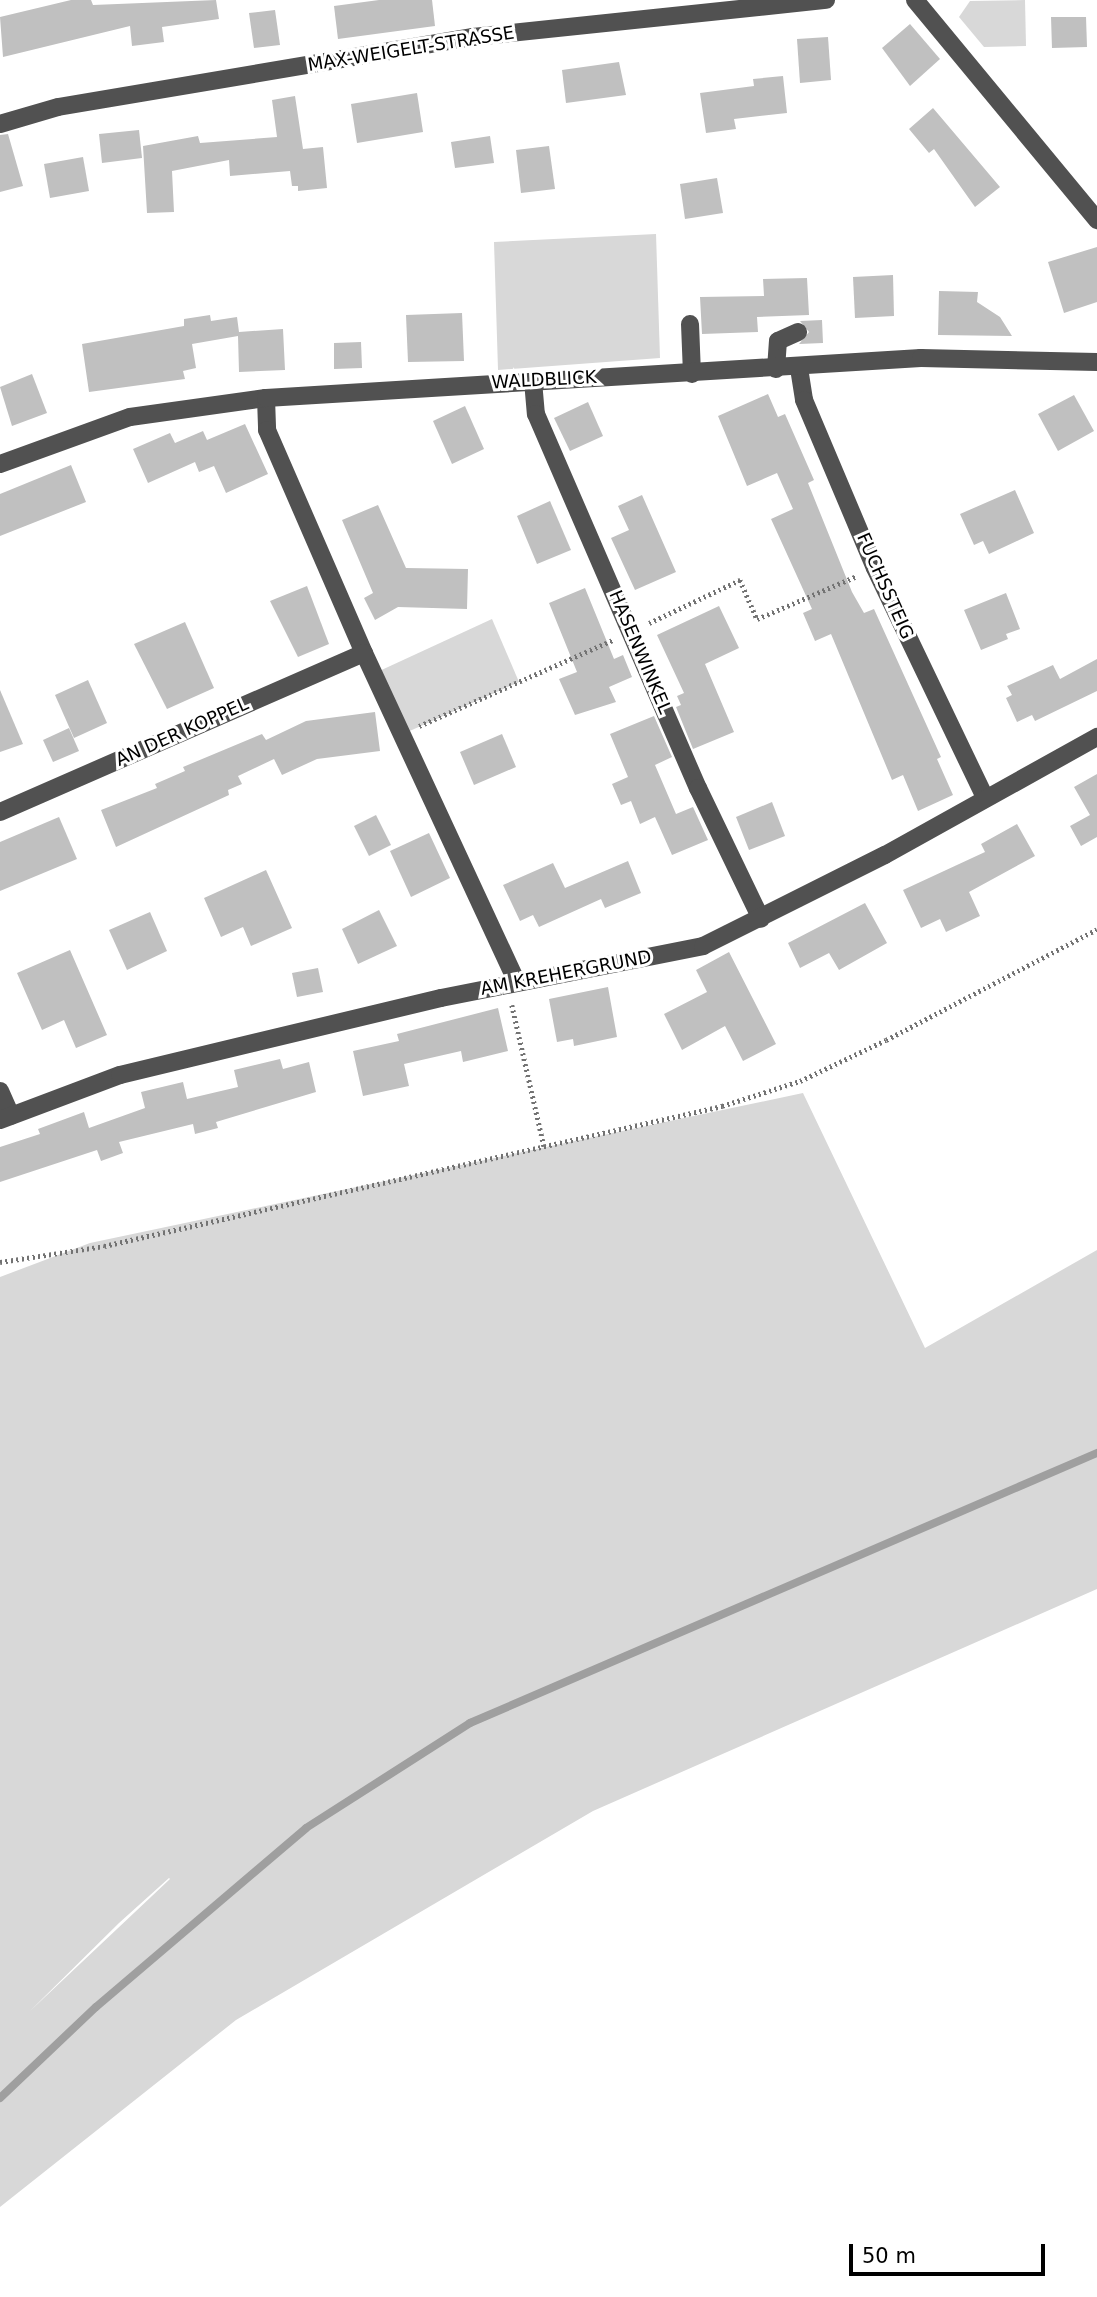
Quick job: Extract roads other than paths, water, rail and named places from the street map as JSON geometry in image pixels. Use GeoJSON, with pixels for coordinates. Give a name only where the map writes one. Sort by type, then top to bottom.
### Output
{"type":"FeatureCollection","features":[{"type":"Feature","properties":{"kind":"street","name":"MAX-WEIGELT-STRASSE"},"geometry":{"type":"LineString","coordinates":[[0,124],[58,107],[473,37],[826,0]]}},
{"type":"Feature","properties":{"kind":"street"},"geometry":{"type":"LineString","coordinates":[[915,0],[1097,219]]}},
{"type":"Feature","properties":{"kind":"street"},"geometry":{"type":"LineString","coordinates":[[690,324],[692,374]]}},
{"type":"Feature","properties":{"kind":"street"},"geometry":{"type":"LineString","coordinates":[[776,369],[778,341],[798,332]]}},
{"type":"Feature","properties":{"kind":"street","name":"WALDBLICK"},"geometry":{"type":"LineString","coordinates":[[0,464],[130,417],[266,398],[799,368],[921,358],[1097,362]]}},
{"type":"Feature","properties":{"kind":"street","name":"FUCHSSTEIG"},"geometry":{"type":"LineString","coordinates":[[799,368],[804,400],[876,568],[985,797]]}},
{"type":"Feature","properties":{"kind":"street","name":"HASENWINKEL"},"geometry":{"type":"LineString","coordinates":[[533,381],[536,414],[761,919]]}},
{"type":"Feature","properties":{"kind":"street"},"geometry":{"type":"LineString","coordinates":[[266,398],[267,430],[512,983]]}},
{"type":"Feature","properties":{"kind":"street","name":"AN DER KOPPEL"},"geometry":{"type":"LineString","coordinates":[[0,812],[364,653]]}},
{"type":"Feature","properties":{"kind":"street","name":"AM KREHERGRUND"},"geometry":{"type":"LineString","coordinates":[[6,1118],[120,1075],[512,983],[703,946],[761,919],[1097,737]]}},
{"type":"Feature","properties":{"kind":"street"},"geometry":{"type":"LineString","coordinates":[[0,1091],[6,1118]]}},
{"type":"Feature","properties":{"kind":"waterway"},"geometry":{"type":"LineString","coordinates":[[0,2098],[96,2007],[306,1828],[470,1723],[1097,1453]]}}]}
